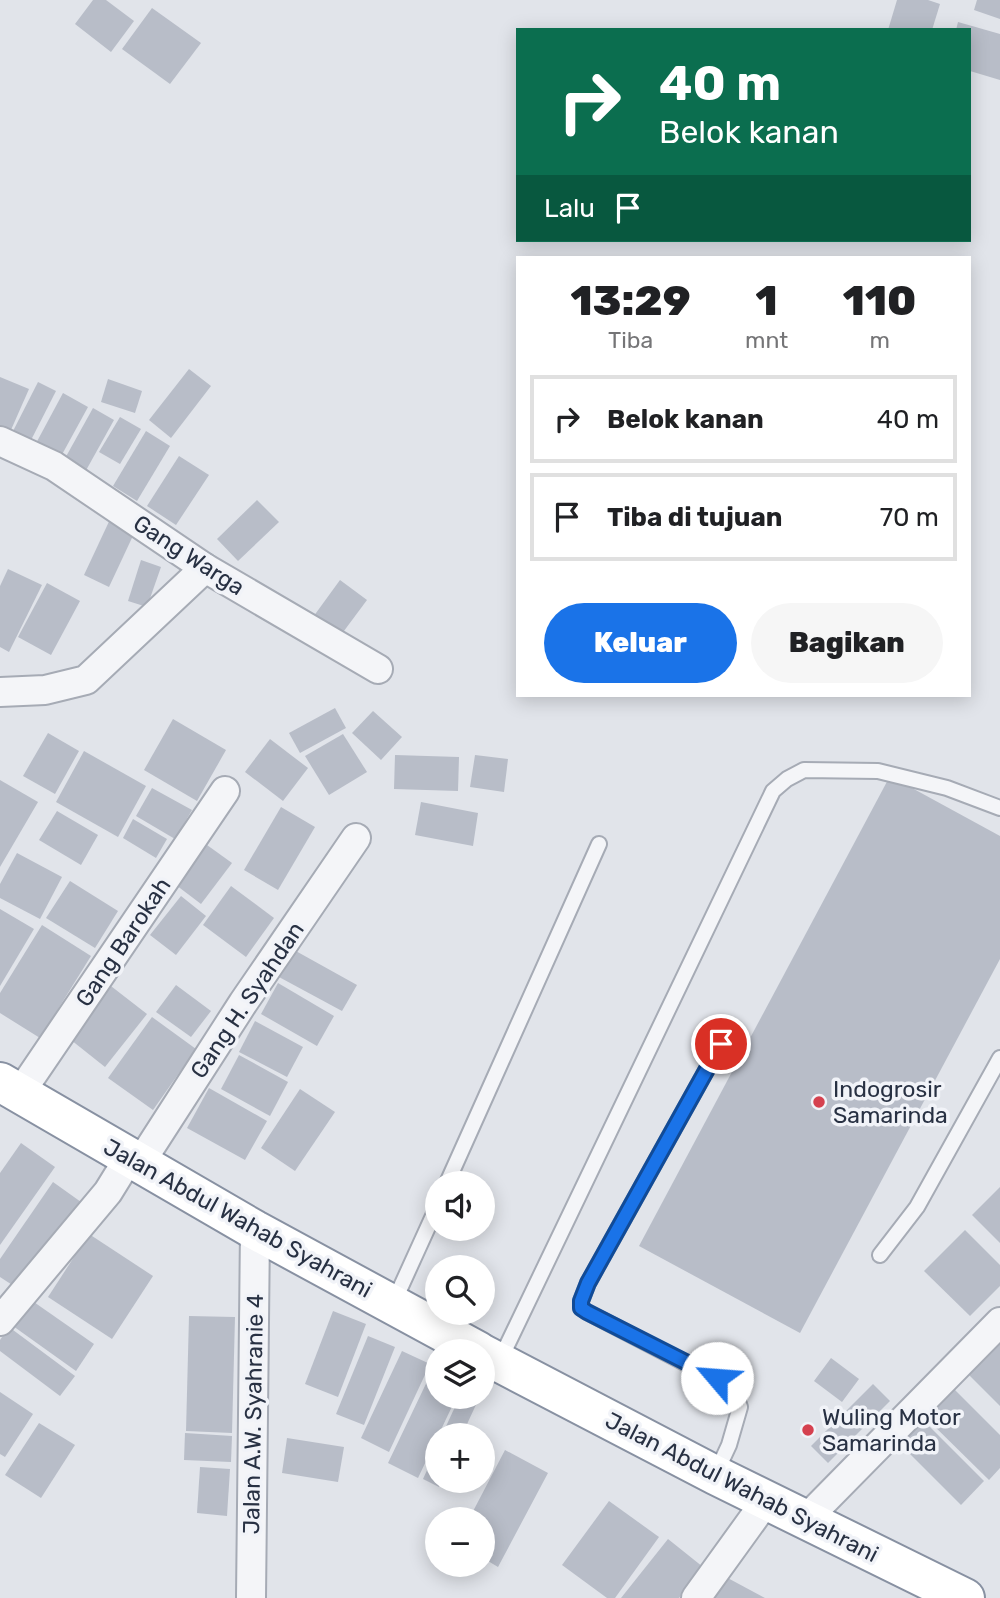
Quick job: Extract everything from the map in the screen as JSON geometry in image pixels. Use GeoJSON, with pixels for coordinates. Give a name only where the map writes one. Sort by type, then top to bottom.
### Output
{"type":"FeatureCollection","features":[{"type":"Feature","properties":{"kind":"highway","name":"Jalan Abdul Wahab Syahrani"},"geometry":{"type":"LineString","coordinates":[[10,1087],[255,1230],[455,1339]]}},
{"type":"Feature","properties":{"kind":"highway","name":"Jalan Abdul Wahab Syahrani"},"geometry":{"type":"LineString","coordinates":[[495,1361],[766,1501],[965,1598]]}},
{"type":"Feature","properties":{"kind":"street","name":"Gang Warga"},"geometry":{"type":"LineString","coordinates":[[0,441],[54,466],[205,568],[378,669]]}},
{"type":"Feature","properties":{"kind":"street"},"geometry":{"type":"LineString","coordinates":[[0,692],[45,690],[86,680],[205,568]]}},
{"type":"Feature","properties":{"kind":"street","name":"Gang Barokah"},"geometry":{"type":"LineString","coordinates":[[10,1087],[225,791]]}},
{"type":"Feature","properties":{"kind":"street","name":"Gang H. Syahdan"},"geometry":{"type":"LineString","coordinates":[[0,1321],[134,1161],[356,838]]}},
{"type":"Feature","properties":{"kind":"street","name":"Jalan A.W. Syahranie 4"},"geometry":{"type":"LineString","coordinates":[[251,1598],[255,1230]]}},
{"type":"Feature","properties":{"kind":"street"},"geometry":{"type":"LineString","coordinates":[[806,1519],[1000,1322]]}},
{"type":"Feature","properties":{"kind":"street"},"geometry":{"type":"LineString","coordinates":[[696,1598],[766,1501]]}},
{"type":"Feature","properties":{"kind":"lane"},"geometry":{"type":"LineString","coordinates":[[495,1339],[773,791],[804,770],[878,771],[947,788],[1000,808]]}},
{"type":"Feature","properties":{"kind":"lane"},"geometry":{"type":"LineString","coordinates":[[452,1171],[599,844]]}},
{"type":"Feature","properties":{"kind":"lane"},"geometry":{"type":"LineString","coordinates":[[715,1475],[729,1445],[740,1407],[733,1388],[587,1312],[581,1308],[581,1301],[588,1283],[721,1044]]}},
{"type":"Feature","properties":{"kind":"lane"},"geometry":{"type":"LineString","coordinates":[[880,1255],[917,1207],[1000,1058]]}},
{"type":"Feature","properties":{"kind":"lane"},"geometry":{"type":"LineString","coordinates":[[393,1305],[425,1234]]}},
{"type":"Feature","properties":{"kind":"building"},"geometry":{"type":"Polygon","coordinates":[[[93,0],[106,0],[134,21],[111,52],[75,24],[93,0]]]}},
{"type":"Feature","properties":{"kind":"building"},"geometry":{"type":"Polygon","coordinates":[[[897,0],[928,0],[940,4],[933,28],[889,28],[897,0]]]}},
{"type":"Feature","properties":{"kind":"building"},"geometry":{"type":"Polygon","coordinates":[[[977,0],[1000,0],[1000,19],[974,10],[977,0]]]}},
{"type":"Feature","properties":{"kind":"building"},"geometry":{"type":"Polygon","coordinates":[[[152,8],[201,43],[170,84],[122,49],[152,8]]]}},
{"type":"Feature","properties":{"kind":"building"},"geometry":{"type":"Polygon","coordinates":[[[958,22],[1000,34],[1000,80],[971,71],[971,28],[956,28],[958,22]]]}},
{"type":"Feature","properties":{"kind":"building"},"geometry":{"type":"Polygon","coordinates":[[[189,369],[211,386],[171,438],[149,420],[189,369]]]}},
{"type":"Feature","properties":{"kind":"building"},"geometry":{"type":"Polygon","coordinates":[[[0,377],[29,389],[7,439],[0,436],[0,377]]]}},
{"type":"Feature","properties":{"kind":"building"},"geometry":{"type":"Polygon","coordinates":[[[108,379],[142,391],[135,413],[101,402],[108,379]]]}},
{"type":"Feature","properties":{"kind":"building"},"geometry":{"type":"Polygon","coordinates":[[[38,382],[56,391],[28,446],[10,437],[38,382]]]}},
{"type":"Feature","properties":{"kind":"building"},"geometry":{"type":"Polygon","coordinates":[[[63,393],[88,407],[59,460],[34,447],[63,393]]]}},
{"type":"Feature","properties":{"kind":"building"},"geometry":{"type":"Polygon","coordinates":[[[93,408],[114,420],[84,474],[63,462],[93,408]]]}},
{"type":"Feature","properties":{"kind":"building"},"geometry":{"type":"Polygon","coordinates":[[[120,417],[141,429],[120,464],[99,452],[120,417]]]}},
{"type":"Feature","properties":{"kind":"building"},"geometry":{"type":"Polygon","coordinates":[[[146,431],[170,446],[137,501],[113,486],[146,431]]]}},
{"type":"Feature","properties":{"kind":"building"},"geometry":{"type":"Polygon","coordinates":[[[179,456],[209,475],[176,525],[147,506],[179,456]]]}},
{"type":"Feature","properties":{"kind":"building"},"geometry":{"type":"Polygon","coordinates":[[[257,500],[279,522],[238,561],[217,539],[257,500]]]}},
{"type":"Feature","properties":{"kind":"building"},"geometry":{"type":"Polygon","coordinates":[[[113,513],[138,525],[109,587],[84,575],[113,513]]]}},
{"type":"Feature","properties":{"kind":"building"},"geometry":{"type":"Polygon","coordinates":[[[141,560],[161,567],[147,607],[128,601],[141,560]]]}},
{"type":"Feature","properties":{"kind":"building"},"geometry":{"type":"Polygon","coordinates":[[[8,569],[42,585],[9,652],[0,647],[0,586],[8,569]]]}},
{"type":"Feature","properties":{"kind":"building"},"geometry":{"type":"Polygon","coordinates":[[[340,580],[367,600],[335,643],[308,624],[340,580]]]}},
{"type":"Feature","properties":{"kind":"building"},"geometry":{"type":"Polygon","coordinates":[[[47,583],[80,601],[51,655],[18,637],[47,583]]]}},
{"type":"Feature","properties":{"kind":"building"},"geometry":{"type":"Polygon","coordinates":[[[335,708],[346,728],[300,753],[289,733],[335,708]]]}},
{"type":"Feature","properties":{"kind":"building"},"geometry":{"type":"Polygon","coordinates":[[[373,711],[402,737],[381,760],[352,733],[373,711]]]}},
{"type":"Feature","properties":{"kind":"building"},"geometry":{"type":"Polygon","coordinates":[[[173,719],[226,750],[197,801],[144,770],[173,719]]]}},
{"type":"Feature","properties":{"kind":"building"},"geometry":{"type":"Polygon","coordinates":[[[48,733],[79,751],[55,794],[23,776],[48,733]]]}},
{"type":"Feature","properties":{"kind":"building"},"geometry":{"type":"Polygon","coordinates":[[[343,734],[367,772],[329,795],[305,756],[343,734]]]}},
{"type":"Feature","properties":{"kind":"building"},"geometry":{"type":"Polygon","coordinates":[[[270,739],[308,768],[283,801],[245,772],[270,739]]]}},
{"type":"Feature","properties":{"kind":"building"},"geometry":{"type":"Polygon","coordinates":[[[84,751],[146,786],[118,837],[56,802],[84,751]]]}},
{"type":"Feature","properties":{"kind":"building"},"geometry":{"type":"Polygon","coordinates":[[[395,755],[459,757],[458,791],[394,789],[395,755]]]}},
{"type":"Feature","properties":{"kind":"building"},"geometry":{"type":"Polygon","coordinates":[[[475,755],[508,759],[504,792],[470,787],[475,755]]]}},
{"type":"Feature","properties":{"kind":"building","name":"Indogrosir Samarinda"},"geometry":{"type":"Polygon","coordinates":[[[890,776],[1000,836],[1000,959],[800,1333],[639,1246],[890,776]]]}},
{"type":"Feature","properties":{"kind":"building"},"geometry":{"type":"Polygon","coordinates":[[[0,780],[38,802],[0,867],[0,780]]]}},
{"type":"Feature","properties":{"kind":"building"},"geometry":{"type":"Polygon","coordinates":[[[152,788],[192,810],[175,839],[136,816],[152,788]]]}},
{"type":"Feature","properties":{"kind":"building"},"geometry":{"type":"Polygon","coordinates":[[[421,802],[478,813],[473,846],[415,835],[421,802]]]}},
{"type":"Feature","properties":{"kind":"building"},"geometry":{"type":"Polygon","coordinates":[[[281,807],[315,827],[278,890],[244,870],[281,807]]]}},
{"type":"Feature","properties":{"kind":"building"},"geometry":{"type":"Polygon","coordinates":[[[57,811],[98,835],[81,865],[39,840],[57,811]]]}},
{"type":"Feature","properties":{"kind":"building"},"geometry":{"type":"Polygon","coordinates":[[[133,819],[167,839],[156,858],[123,838],[133,819]]]}},
{"type":"Feature","properties":{"kind":"building"},"geometry":{"type":"Polygon","coordinates":[[[207,845],[232,863],[201,904],[176,885],[207,845]]]}},
{"type":"Feature","properties":{"kind":"building"},"geometry":{"type":"Polygon","coordinates":[[[17,853],[62,877],[40,919],[0,898],[0,884],[17,853]]]}},
{"type":"Feature","properties":{"kind":"building"},"geometry":{"type":"Polygon","coordinates":[[[70,881],[118,911],[95,948],[46,918],[70,881]]]}},
{"type":"Feature","properties":{"kind":"building"},"geometry":{"type":"Polygon","coordinates":[[[231,886],[274,918],[246,957],[203,925],[231,886]]]}},
{"type":"Feature","properties":{"kind":"building"},"geometry":{"type":"Polygon","coordinates":[[[181,896],[206,916],[176,955],[150,935],[181,896]]]}},
{"type":"Feature","properties":{"kind":"building"},"geometry":{"type":"Polygon","coordinates":[[[0,909],[34,929],[0,986],[0,909]]]}},
{"type":"Feature","properties":{"kind":"building"},"geometry":{"type":"Polygon","coordinates":[[[42,925],[91,956],[40,1038],[0,1013],[0,993],[42,925]]]}},
{"type":"Feature","properties":{"kind":"building"},"geometry":{"type":"Polygon","coordinates":[[[294,950],[357,985],[342,1011],[279,977],[294,950]]]}},
{"type":"Feature","properties":{"kind":"building"},"geometry":{"type":"Polygon","coordinates":[[[107,983],[147,1014],[105,1067],[66,1036],[107,983]]]}},
{"type":"Feature","properties":{"kind":"building"},"geometry":{"type":"Polygon","coordinates":[[[278,983],[334,1016],[317,1046],[261,1014],[278,983]]]}},
{"type":"Feature","properties":{"kind":"building"},"geometry":{"type":"Polygon","coordinates":[[[176,985],[211,1011],[191,1037],[156,1012],[176,985]]]}},
{"type":"Feature","properties":{"kind":"building"},"geometry":{"type":"Polygon","coordinates":[[[152,1017],[196,1049],[153,1110],[108,1078],[152,1017]]]}},
{"type":"Feature","properties":{"kind":"building"},"geometry":{"type":"Polygon","coordinates":[[[255,1021],[303,1047],[287,1077],[239,1052],[255,1021]]]}},
{"type":"Feature","properties":{"kind":"building"},"geometry":{"type":"Polygon","coordinates":[[[239,1055],[288,1082],[270,1116],[221,1089],[239,1055]]]}},
{"type":"Feature","properties":{"kind":"building"},"geometry":{"type":"Polygon","coordinates":[[[209,1088],[267,1121],[245,1160],[187,1128],[209,1088]]]}},
{"type":"Feature","properties":{"kind":"building"},"geometry":{"type":"Polygon","coordinates":[[[300,1089],[335,1112],[295,1171],[261,1148],[300,1089]]]}},
{"type":"Feature","properties":{"kind":"building"},"geometry":{"type":"Polygon","coordinates":[[[21,1143],[55,1167],[0,1245],[0,1173],[21,1143]]]}},
{"type":"Feature","properties":{"kind":"building"},"geometry":{"type":"Polygon","coordinates":[[[53,1182],[81,1202],[20,1290],[0,1277],[0,1259],[53,1182]]]}},
{"type":"Feature","properties":{"kind":"building"},"geometry":{"type":"Polygon","coordinates":[[[1000,1187],[1000,1243],[972,1215],[1000,1187]]]}},
{"type":"Feature","properties":{"kind":"building"},"geometry":{"type":"Polygon","coordinates":[[[965,1230],[1000,1265],[1000,1286],[970,1316],[924,1271],[965,1230]]]}},
{"type":"Feature","properties":{"kind":"building"},"geometry":{"type":"Polygon","coordinates":[[[89,1234],[153,1276],[112,1339],[48,1297],[89,1234]]]}},
{"type":"Feature","properties":{"kind":"building"},"geometry":{"type":"Polygon","coordinates":[[[31,1300],[94,1344],[76,1371],[13,1326],[31,1300]]]}},
{"type":"Feature","properties":{"kind":"building"},"geometry":{"type":"Polygon","coordinates":[[[333,1311],[366,1324],[338,1397],[305,1384],[333,1311]]]}},
{"type":"Feature","properties":{"kind":"building"},"geometry":{"type":"Polygon","coordinates":[[[189,1316],[235,1317],[232,1433],[186,1431],[189,1316]]]}},
{"type":"Feature","properties":{"kind":"building"},"geometry":{"type":"Polygon","coordinates":[[[9,1327],[75,1376],[60,1396],[0,1351],[0,1340],[9,1327]]]}},
{"type":"Feature","properties":{"kind":"building"},"geometry":{"type":"Polygon","coordinates":[[[368,1336],[395,1347],[364,1425],[336,1414],[368,1336]]]}},
{"type":"Feature","properties":{"kind":"building"},"geometry":{"type":"Polygon","coordinates":[[[996,1338],[1000,1342],[1000,1406],[964,1370],[996,1338]]]}},
{"type":"Feature","properties":{"kind":"building"},"geometry":{"type":"Polygon","coordinates":[[[402,1351],[425,1362],[425,1375],[389,1452],[361,1438],[402,1351]]]}},
{"type":"Feature","properties":{"kind":"building"},"geometry":{"type":"Polygon","coordinates":[[[831,1358],[859,1379],[842,1402],[814,1381],[831,1358]]]}},
{"type":"Feature","properties":{"kind":"building"},"geometry":{"type":"Polygon","coordinates":[[[873,1384],[890,1401],[828,1463],[811,1446],[873,1384]]]}},
{"type":"Feature","properties":{"kind":"building"},"geometry":{"type":"Polygon","coordinates":[[[425,1386],[425,1409],[451,1409],[444,1423],[425,1423],[425,1463],[418,1478],[388,1463],[425,1386]]]}},
{"type":"Feature","properties":{"kind":"building"},"geometry":{"type":"Polygon","coordinates":[[[952,1387],[1000,1435],[1000,1468],[989,1480],[924,1416],[952,1387]]]}},
{"type":"Feature","properties":{"kind":"building"},"geometry":{"type":"Polygon","coordinates":[[[0,1392],[33,1414],[5,1457],[0,1454],[0,1392]]]}},
{"type":"Feature","properties":{"kind":"building"},"geometry":{"type":"Polygon","coordinates":[[[454,1409],[474,1409],[468,1423],[448,1423],[454,1409]]]}},
{"type":"Feature","properties":{"kind":"building"},"geometry":{"type":"Polygon","coordinates":[[[921,1418],[984,1481],[961,1505],[898,1442],[921,1418]]]}},
{"type":"Feature","properties":{"kind":"building"},"geometry":{"type":"Polygon","coordinates":[[[39,1423],[75,1445],[41,1498],[5,1475],[39,1423]]]}},
{"type":"Feature","properties":{"kind":"building"},"geometry":{"type":"Polygon","coordinates":[[[185,1433],[232,1436],[231,1462],[184,1460],[185,1433]]]}},
{"type":"Feature","properties":{"kind":"building"},"geometry":{"type":"Polygon","coordinates":[[[287,1438],[344,1447],[338,1482],[282,1473],[287,1438]]]}},
{"type":"Feature","properties":{"kind":"building"},"geometry":{"type":"Polygon","coordinates":[[[505,1450],[548,1473],[498,1567],[495,1565],[495,1507],[475,1507],[483,1493],[495,1493],[495,1469],[505,1450]]]}},
{"type":"Feature","properties":{"kind":"building"},"geometry":{"type":"Polygon","coordinates":[[[200,1467],[230,1469],[227,1516],[197,1513],[200,1467]]]}},
{"type":"Feature","properties":{"kind":"building"},"geometry":{"type":"Polygon","coordinates":[[[609,1501],[659,1537],[615,1598],[607,1598],[562,1565],[609,1501]]]}},
{"type":"Feature","properties":{"kind":"building"},"geometry":{"type":"Polygon","coordinates":[[[668,1539],[703,1567],[679,1598],[621,1598],[668,1539]]]}},
{"type":"Feature","properties":{"kind":"building"},"geometry":{"type":"Polygon","coordinates":[[[724,1576],[765,1598],[712,1598],[724,1576]]]}},
{"type":"Feature","properties":{"kind":"place","name":"Indogrosir Samarinda"},"geometry":{"type":"Point","coordinates":[819,1102]}},
{"type":"Feature","properties":{"kind":"place","name":"Wuling Motor Samarinda"},"geometry":{"type":"Point","coordinates":[808,1430]}},
{"type":"Feature","properties":{"kind":"route"},"geometry":{"type":"LineString","coordinates":[[717,1378],[587,1312],[581,1308],[581,1301],[588,1283],[721,1044]]}}]}
